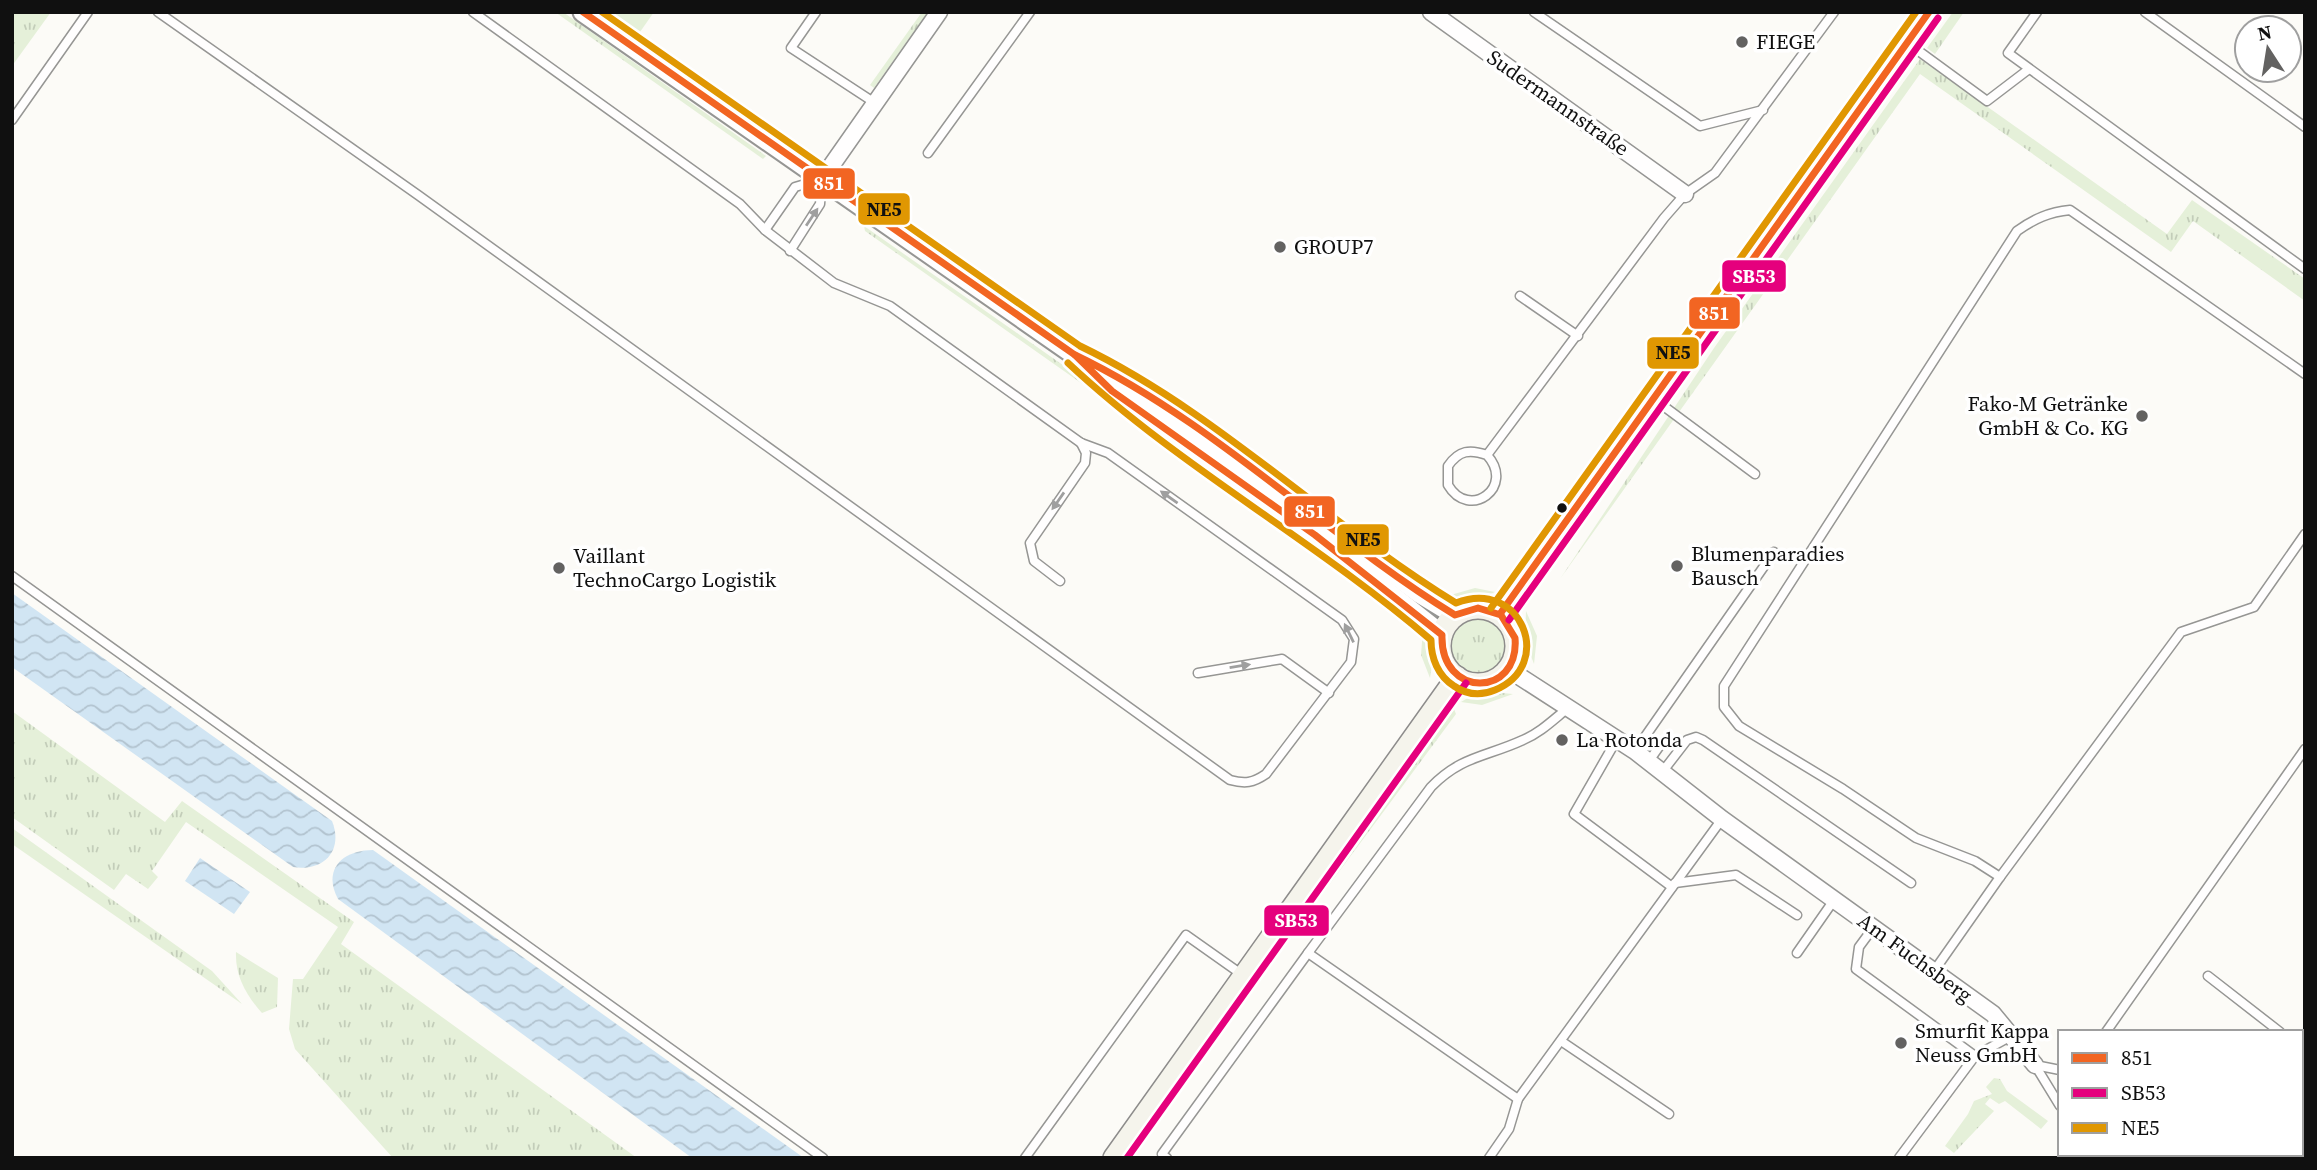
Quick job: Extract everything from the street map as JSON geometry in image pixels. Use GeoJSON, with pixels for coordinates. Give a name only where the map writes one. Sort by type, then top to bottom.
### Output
{"type":"FeatureCollection","features":[{"type":"Feature","properties":{"kind":"main road"},"geometry":{"type":"LineString","coordinates":[[1500,614],[1929,12]]}},
{"type":"Feature","properties":{"kind":"main road"},"geometry":{"type":"LineString","coordinates":[[1478,607],[1500,614],[1509,623],[1517,645],[1508,669],[1498,678],[1485,683],[1470,683],[1457,677],[1441,657],[1442,635],[1455,615],[1478,607]]}},
{"type":"Feature","properties":{"kind":"main road"},"geometry":{"type":"LineString","coordinates":[[1114,1158],[1457,677]]}},
{"type":"Feature","properties":{"kind":"street"},"geometry":{"type":"LineString","coordinates":[[583,12],[1075,355],[1123,379],[1320,518],[1419,593],[1455,615]]}},
{"type":"Feature","properties":{"kind":"street"},"geometry":{"type":"LineString","coordinates":[[822,179],[939,12]]}},
{"type":"Feature","properties":{"kind":"street","name":"Sudermannstraße"},"geometry":{"type":"LineString","coordinates":[[1431,12],[1685,194]]}},
{"type":"Feature","properties":{"kind":"street"},"geometry":{"type":"LineString","coordinates":[[1075,355],[1112,391],[1315,535],[1442,635]]}},
{"type":"Feature","properties":{"kind":"street","name":"Am Fuchsberg"},"geometry":{"type":"LineString","coordinates":[[1508,669],[1635,751],[1722,819],[1993,1014],[2035,1065]]}},
{"type":"Feature","properties":{"kind":"lane"},"geometry":{"type":"LineString","coordinates":[[12,120],[88,12]]}},
{"type":"Feature","properties":{"kind":"lane"},"geometry":{"type":"LineString","coordinates":[[158,12],[434,206],[1230,780],[1244,784],[1256,781],[1266,774],[1329,693],[1354,655],[1354,639],[1346,625],[1108,453],[1081,443],[900,313],[871,296],[834,283],[765,230],[740,204],[473,12]]}},
{"type":"Feature","properties":{"kind":"lane"},"geometry":{"type":"LineString","coordinates":[[816,12],[790,48],[875,103]]}},
{"type":"Feature","properties":{"kind":"lane"},"geometry":{"type":"LineString","coordinates":[[928,153],[1030,12]]}},
{"type":"Feature","properties":{"kind":"lane"},"geometry":{"type":"LineString","coordinates":[[1534,12],[1700,126],[1764,110]]}},
{"type":"Feature","properties":{"kind":"lane"},"geometry":{"type":"LineString","coordinates":[[1487,455],[1664,218],[1685,194],[1715,173],[1764,110],[1833,12]]}},
{"type":"Feature","properties":{"kind":"lane"},"geometry":{"type":"LineString","coordinates":[[2037,12],[2008,53],[2305,269]]}},
{"type":"Feature","properties":{"kind":"lane"},"geometry":{"type":"LineString","coordinates":[[2145,12],[2305,127]]}},
{"type":"Feature","properties":{"kind":"lane"},"geometry":{"type":"LineString","coordinates":[[1920,52],[1987,101],[2029,69]]}},
{"type":"Feature","properties":{"kind":"lane"},"geometry":{"type":"LineString","coordinates":[[765,230],[795,187],[822,179],[820,204],[790,251]]}},
{"type":"Feature","properties":{"kind":"lane"},"geometry":{"type":"LineString","coordinates":[[2000,877],[1975,862],[1916,838],[1843,789],[1739,726],[1724,707],[1721,696],[1724,686],[2017,231],[2029,222],[2046,214],[2070,209],[2305,374]]}},
{"type":"Feature","properties":{"kind":"lane"},"geometry":{"type":"LineString","coordinates":[[1520,296],[1578,335]]}},
{"type":"Feature","properties":{"kind":"lane"},"geometry":{"type":"LineString","coordinates":[[1654,399],[1755,474]]}},
{"type":"Feature","properties":{"kind":"lane"},"geometry":{"type":"LineString","coordinates":[[1060,581],[1034,561],[1030,542],[1085,463],[1086,453],[1081,443]]}},
{"type":"Feature","properties":{"kind":"lane"},"geometry":{"type":"LineString","coordinates":[[1474,450],[1487,455],[1497,470],[1496,482],[1490,493],[1474,501],[1459,498],[1448,485],[1448,466],[1464,451],[1474,450]]}},
{"type":"Feature","properties":{"kind":"lane"},"geometry":{"type":"LineString","coordinates":[[1934,971],[2181,632],[2254,607],[2305,534]]}},
{"type":"Feature","properties":{"kind":"lane"},"geometry":{"type":"LineString","coordinates":[[1635,751],[1774,552]]}},
{"type":"Feature","properties":{"kind":"lane"},"geometry":{"type":"LineString","coordinates":[[12,576],[823,1158]]}},
{"type":"Feature","properties":{"kind":"lane"},"geometry":{"type":"LineString","coordinates":[[1198,673],[1282,659],[1329,693]]}},
{"type":"Feature","properties":{"kind":"lane"},"geometry":{"type":"LineString","coordinates":[[1167,1158],[1162,1154],[1431,787],[1447,771],[1467,759],[1522,741],[1543,729],[1567,708]]}},
{"type":"Feature","properties":{"kind":"lane"},"geometry":{"type":"LineString","coordinates":[[1663,771],[1687,740],[1696,737],[1703,740],[1911,883]]}},
{"type":"Feature","properties":{"kind":"lane"},"geometry":{"type":"LineString","coordinates":[[1617,739],[1574,814],[1674,885],[1736,875],[1797,915]]}},
{"type":"Feature","properties":{"kind":"lane"},"geometry":{"type":"LineString","coordinates":[[1649,761],[1661,744]]}},
{"type":"Feature","properties":{"kind":"lane"},"geometry":{"type":"LineString","coordinates":[[2107,1030],[2305,749]]}},
{"type":"Feature","properties":{"kind":"lane"},"geometry":{"type":"LineString","coordinates":[[1489,1158],[1509,1129],[1518,1099],[1722,819]]}},
{"type":"Feature","properties":{"kind":"lane"},"geometry":{"type":"LineString","coordinates":[[1797,953],[1834,900]]}},
{"type":"Feature","properties":{"kind":"lane"},"geometry":{"type":"LineString","coordinates":[[1873,928],[1859,947],[1856,969],[1975,1056]]}},
{"type":"Feature","properties":{"kind":"lane"},"geometry":{"type":"LineString","coordinates":[[1025,1158],[1186,935],[1244,976]]}},
{"type":"Feature","properties":{"kind":"lane"},"geometry":{"type":"LineString","coordinates":[[1308,953],[1518,1099]]}},
{"type":"Feature","properties":{"kind":"lane"},"geometry":{"type":"LineString","coordinates":[[2208,976],[2277,1030]]}},
{"type":"Feature","properties":{"kind":"lane"},"geometry":{"type":"LineString","coordinates":[[1899,1158],[1975,1056],[2013,1035]]}},
{"type":"Feature","properties":{"kind":"lane"},"geometry":{"type":"LineString","coordinates":[[1561,1041],[1669,1114]]}},
{"type":"Feature","properties":{"kind":"lane"},"geometry":{"type":"LineString","coordinates":[[2035,1065],[2058,1070]]}},
{"type":"Feature","properties":{"kind":"lane"},"geometry":{"type":"LineString","coordinates":[[2035,1065],[2058,1103]]}},
{"type":"Feature","properties":{"kind":"green space"},"geometry":{"type":"Polygon","coordinates":[[[12,12],[51,12],[12,66],[12,12]]]}},
{"type":"Feature","properties":{"kind":"green space"},"geometry":{"type":"Polygon","coordinates":[[[555,12],[563,12],[766,156],[763,159],[555,12]]]}},
{"type":"Feature","properties":{"kind":"green space"},"geometry":{"type":"Polygon","coordinates":[[[611,12],[654,12],[640,32],[611,12]]]}},
{"type":"Feature","properties":{"kind":"green space"},"geometry":{"type":"Polygon","coordinates":[[[922,12],[928,12],[874,88],[870,85],[922,12]]]}},
{"type":"Feature","properties":{"kind":"green space"},"geometry":{"type":"Polygon","coordinates":[[[1941,12],[1945,12],[1670,401],[1669,396],[1941,12]]]}},
{"type":"Feature","properties":{"kind":"green space"},"geometry":{"type":"Polygon","coordinates":[[[1953,12],[1964,12],[1935,54],[1927,48],[1953,12]]]}},
{"type":"Feature","properties":{"kind":"green space"},"geometry":{"type":"Polygon","coordinates":[[[1920,59],[2167,234],[2192,200],[2305,279],[2305,301],[2193,221],[2171,252],[1920,74],[1560,579],[1714,348],[1920,59]]]}},
{"type":"Feature","properties":{"kind":"green space"},"geometry":{"type":"Polygon","coordinates":[[[864,226],[1317,543],[1409,621],[1314,547],[865,231],[864,226]]]}},
{"type":"Feature","properties":{"kind":"green space"},"geometry":{"type":"Polygon","coordinates":[[[1475,588],[1495,592],[1480,598],[1444,600],[1454,594],[1475,588]]]}},
{"type":"Feature","properties":{"kind":"green space"},"geometry":{"type":"Polygon","coordinates":[[[1526,611],[1537,636],[1534,664],[1525,640],[1526,611]]]}},
{"type":"Feature","properties":{"kind":"green space"},"geometry":{"type":"Polygon","coordinates":[[[1478,618],[1498,626],[1506,646],[1498,666],[1478,674],[1458,666],[1450,646],[1458,626],[1478,618]]]}},
{"type":"Feature","properties":{"kind":"green space"},"geometry":{"type":"Polygon","coordinates":[[[1423,629],[1429,640],[1431,653],[1430,678],[1421,655],[1423,629]]]}},
{"type":"Feature","properties":{"kind":"green space"},"geometry":{"type":"Polygon","coordinates":[[[1491,692],[1513,694],[1482,705],[1461,702],[1471,696],[1491,692]]]}},
{"type":"Feature","properties":{"kind":"green space"},"geometry":{"type":"Polygon","coordinates":[[[1454,709],[1456,714],[1289,939],[1133,1158],[1128,1158],[1454,709]]]}},
{"type":"Feature","properties":{"kind":"green space"},"geometry":{"type":"Polygon","coordinates":[[[12,711],[165,822],[182,801],[354,922],[341,944],[637,1158],[393,1158],[295,1049],[289,1029],[293,979],[303,979],[338,927],[186,822],[152,871],[158,877],[148,889],[126,874],[114,890],[12,817],[12,711]]]}},
{"type":"Feature","properties":{"kind":"green space"},"geometry":{"type":"Polygon","coordinates":[[[12,828],[212,971],[242,1004],[12,844],[12,828]]]}},
{"type":"Feature","properties":{"kind":"green space"},"geometry":{"type":"Polygon","coordinates":[[[236,952],[278,978],[277,1007],[262,1013],[251,999],[240,977],[236,952]]]}},
{"type":"Feature","properties":{"kind":"green space"},"geometry":{"type":"Polygon","coordinates":[[[1994,1078],[2000,1079],[2007,1091],[2048,1121],[2041,1129],[2005,1101],[1999,1104],[1990,1098],[1985,1104],[1994,1111],[1954,1153],[1945,1146],[1974,1101],[1992,1094],[1986,1087],[1994,1078]]]}},
{"type":"Feature","properties":{"kind":"water"},"geometry":{"type":"Polygon","coordinates":[[[12,593],[332,821],[335,842],[328,857],[313,866],[293,867],[12,667],[12,593]]]}},
{"type":"Feature","properties":{"kind":"water"},"geometry":{"type":"Polygon","coordinates":[[[373,850],[804,1158],[692,1158],[338,899],[332,879],[338,863],[353,853],[373,850]]]}},
{"type":"Feature","properties":{"kind":"water"},"geometry":{"type":"Polygon","coordinates":[[[200,858],[250,892],[234,914],[185,881],[200,858]]]}},
{"type":"Feature","properties":{"kind":"transit line","name":"851"},"geometry":{"type":"LineString","coordinates":[[583,12],[1075,355]]}},
{"type":"Feature","properties":{"kind":"transit line","name":"NE5"},"geometry":{"type":"LineString","coordinates":[[602,12],[1080,346],[1130,373],[1225,435],[1408,572],[1456,603],[1479,598],[1498,602],[1513,613],[1523,627],[1527,645],[1524,662],[1514,678],[1485,693],[1469,693],[1454,686],[1436,666],[1431,640],[1387,604],[1155,436],[1068,363]]}},
{"type":"Feature","properties":{"kind":"transit line","name":"NE5"},"geometry":{"type":"LineString","coordinates":[[1491,608],[1916,12]]}},
{"type":"Feature","properties":{"kind":"transit line","name":"851"},"geometry":{"type":"LineString","coordinates":[[1500,614],[1929,12]]}},
{"type":"Feature","properties":{"kind":"transit line","name":"SB53"},"geometry":{"type":"LineString","coordinates":[[1509,620],[1938,18]]}},
{"type":"Feature","properties":{"kind":"transit line","name":"851"},"geometry":{"type":"LineString","coordinates":[[1075,355],[1174,412],[1407,584],[1455,615],[1478,608],[1501,615],[1515,638],[1513,658],[1505,672],[1494,680],[1480,683],[1466,680],[1453,671],[1445,656],[1442,635],[1315,535],[1112,391],[1075,355]]}},
{"type":"Feature","properties":{"kind":"transit line","name":"SB53"},"geometry":{"type":"LineString","coordinates":[[1127,1158],[1466,683]]}},
{"type":"Feature","properties":{"kind":"place","name":"FIEGE"},"geometry":{"type":"Point","coordinates":[1742,42]}},
{"type":"Feature","properties":{"kind":"place","name":"GROUP7"},"geometry":{"type":"Point","coordinates":[1280,247]}},
{"type":"Feature","properties":{"kind":"place","name":"Fako-M Getränke GmbH & Co. KG"},"geometry":{"type":"Point","coordinates":[2142,416]}},
{"type":"Feature","properties":{"kind":"place","name":"Blumenparadies Bausch"},"geometry":{"type":"Point","coordinates":[1677,566]}},
{"type":"Feature","properties":{"kind":"place","name":"Vaillant TechnoCargo Logistik"},"geometry":{"type":"Point","coordinates":[559,568]}},
{"type":"Feature","properties":{"kind":"place","name":"La Rotonda"},"geometry":{"type":"Point","coordinates":[1562,740]}},
{"type":"Feature","properties":{"kind":"place","name":"Smurfit Kappa Neuss GmbH"},"geometry":{"type":"Point","coordinates":[1901,1043]}}]}
